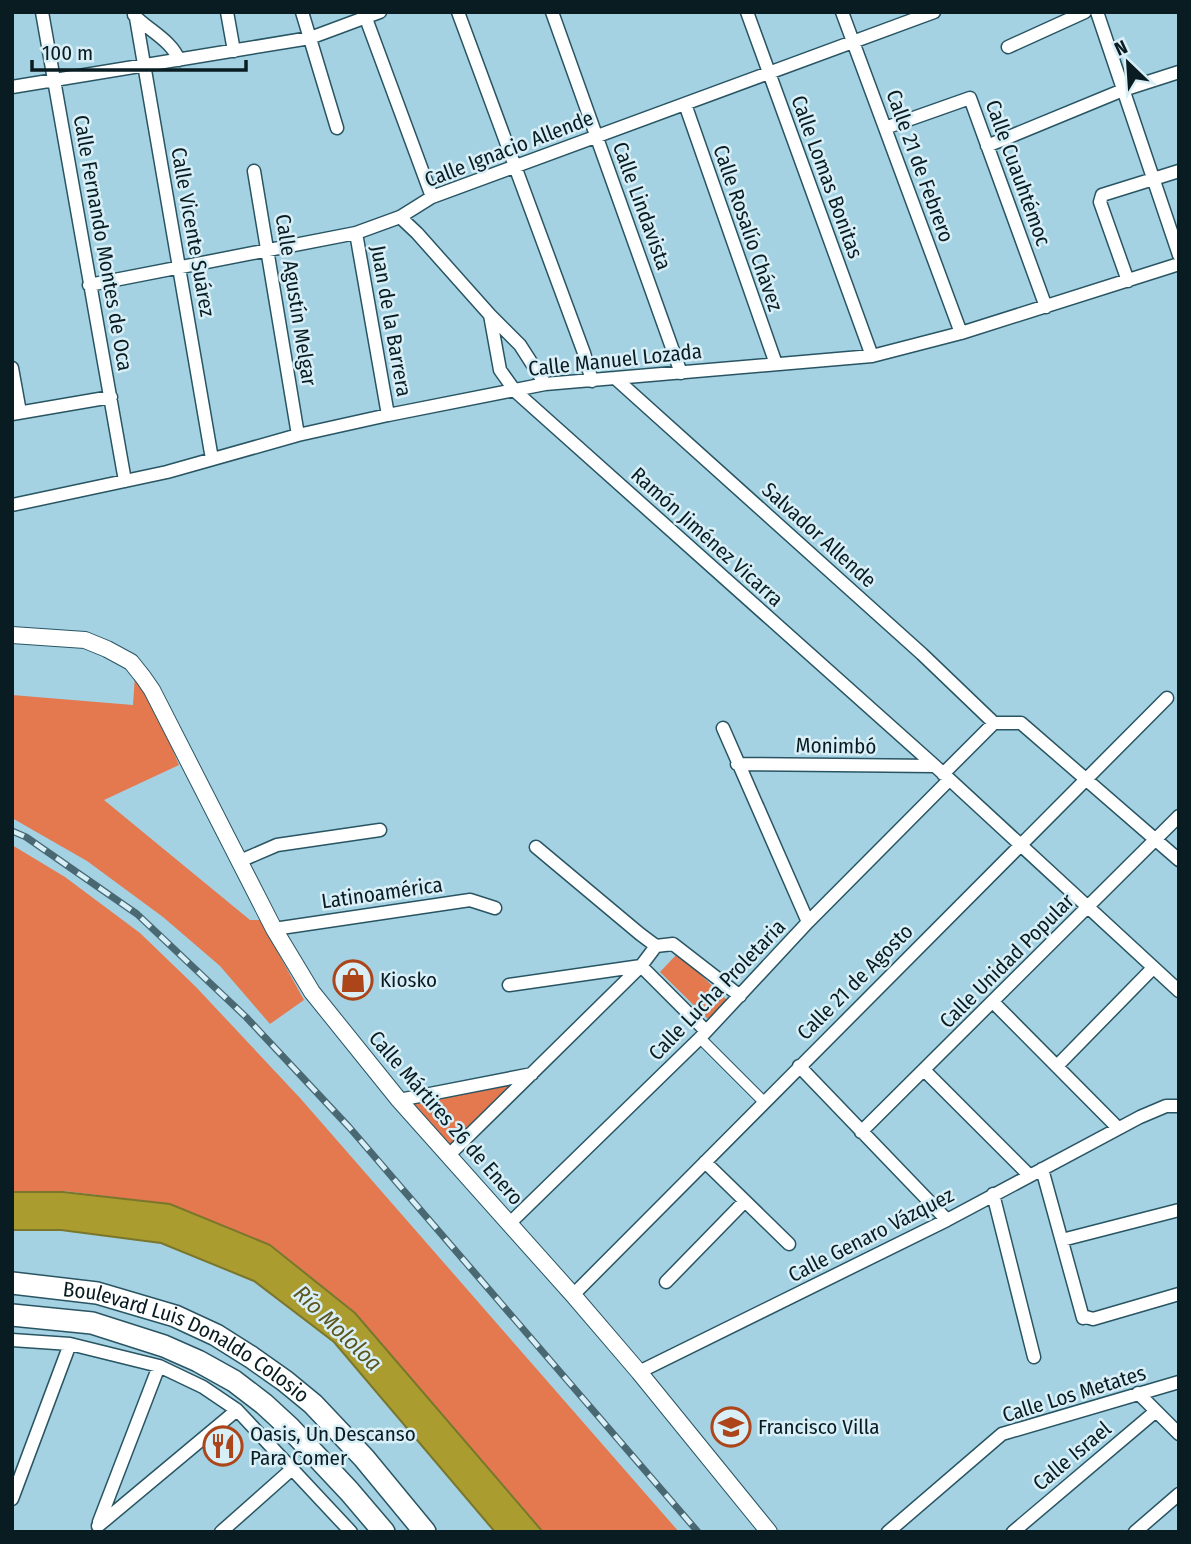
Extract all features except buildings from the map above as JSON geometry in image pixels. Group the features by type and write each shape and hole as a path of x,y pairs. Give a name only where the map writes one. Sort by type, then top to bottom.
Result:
{"main road":[{"name":"Boulevard Luis Donaldo Colosio","path":"12,1283 97,1293 175,1316 216,1335 285,1381 313,1404 364,1458 425,1532"},
{"name":"Boulevard Luis Donaldo Colosio","path":"12,1315 92,1323 164,1346 234,1381 289,1427 384,1532"}],"street":[{"name":"Calle Fernando Montes de Oca","path":"42,12 125,481"},
{"path":"227,12 233,51"},
{"path":"302,12 337,128"},
{"path":"12,87 310,38 364,15 380,12"},
{"path":"458,12 592,381"},
{"name":"Calle Lindavista","path":"552,12 681,373"},
{"name":"Calle Lomas Bonitas","path":"747,12 872,356"},
{"name":"Calle 21 de Febrero","path":"842,12 961,332"},
{"name":"Calle Ignacio Allende","path":"89,285 356,233 400,217 432,197 934,12"},
{"path":"1008,47 1084,12"},
{"path":"1097,12 1179,255"},
{"path":"134,14 177,53 179,60"},
{"name":"Calle Vicente Suárez","path":"134,14 212,459"},
{"path":"364,15 432,197"},
{"path":"987,146 1123,90 1179,72"},
{"name":"Calle Cuauhtémoc","path":"885,128 970,98 1046,307"},
{"name":"Calle Rosalío Chávez","path":"685,104 776,364"},
{"name":"Calle Agustín Melgar","path":"254,171 299,435"},
{"path":"1128,281 1100,202 1102,195 1179,171"},
{"path":"400,217 520,345 545,384"},
{"name":"Juan de la Barrera","path":"356,233 388,415"},
{"name":"Calle Manuel Lozada","path":"12,505 167,472 299,435 545,384 872,356 1046,307 1179,264"},
{"name":"Ramón Jiménez Vicarra","path":"490,315 500,370 515,391 942,773 1179,991"},
{"path":"12,368 16,413 111,397"},
{"name":"Salvador Allende","path":"615,379 912,645 994,723"},
{"name":"Calle Mártires 26 de Enero","path":"12,635 85,640 131,662 152,690 274,929 312,992 399,1100 639,1372 769,1532"},
{"name":"Calle 21 de Agosto","path":"572,1295 1167,698"},
{"path":"994,723 1021,723 1179,860"},
{"name":"Calle Lucha Proletaria","path":"510,1223 740,996 942,773 994,723"},
{"path":"723,728 808,922"},
{"name":"Monimbó","path":"737,764 942,773"},
{"name":"Calle Unidad Popular","path":"861,1132 1179,816"},
{"path":"240,861 276,845 380,830"},
{"path":"536,847 656,946 673,944 740,996"},
{"name":"Latinoamérica","path":"274,929 470,900 495,908"},
{"path":"449,1155 641,966 656,946"},
{"path":"509,985 641,966"},
{"path":"641,966 764,1102"},
{"path":"1057,1066 1153,968"},
{"path":"993,1002 1118,1128"},
{"path":"799,1066 947,1220"},
{"path":"924,1070 1029,1175"},
{"path":"399,1100 532,1074"},
{"name":"Calle Genaro Vázquez","path":"639,1372 947,1220 1118,1128 1172,1106"},
{"path":"705,1162 789,1244"},
{"path":"1042,1169 1083,1318 1093,1319 1179,1294"},
{"path":"993,1194 1034,1357"},
{"path":"666,1282 745,1201"},
{"path":"1062,1240 1179,1210"},
{"name":"Boulevard Luis Donaldo Colosio","path":"12,1340 70,1344 159,1366 203,1387 237,1410 348,1531"},
{"path":"12,1499 70,1344"},
{"path":"96,1529 159,1366"},
{"name":"Calle Los Metates","path":"892,1530 1002,1434 1179,1382"},
{"path":"1138,1393 1179,1434"},
{"path":"96,1529 237,1410"},
{"name":"Calle Israel","path":"1013,1532 1156,1410"},
{"path":"221,1532 292,1469"},
{"path":"1138,1531 1179,1494"}],"shaded area":[{"path":"135,675 156,710 179,765 104,800 250,920 260,920 304,1000 270,1024 220,966 163,917 87,861 12,818 12,695 133,705"},
{"path":"12,845 65,877 140,933 196,987 300,1098 679,1532 544,1532 355,1312 271,1245 171,1204 64,1191 12,1191"},
{"path":"678,953 727,1000 708,1019 660,972"},
{"path":"532,1074 449,1155 399,1100"}],"water":[{"name":"Río Mololoa","path":"12,1192 63,1192 170,1204 270,1245 355,1313 543,1532 495,1532 334,1342 254,1281 161,1243 61,1230 12,1230"}],"railway":[{"path":"12,831 26,837 137,914 246,1017 349,1127 698,1532"}],"place":[{"name":"Kiosko","path":"353,980"},
{"name":"Francisco Villa","path":"731,1427"},
{"name":"Oasis, Un Descanso Para Comer","path":"223,1446"}]}
